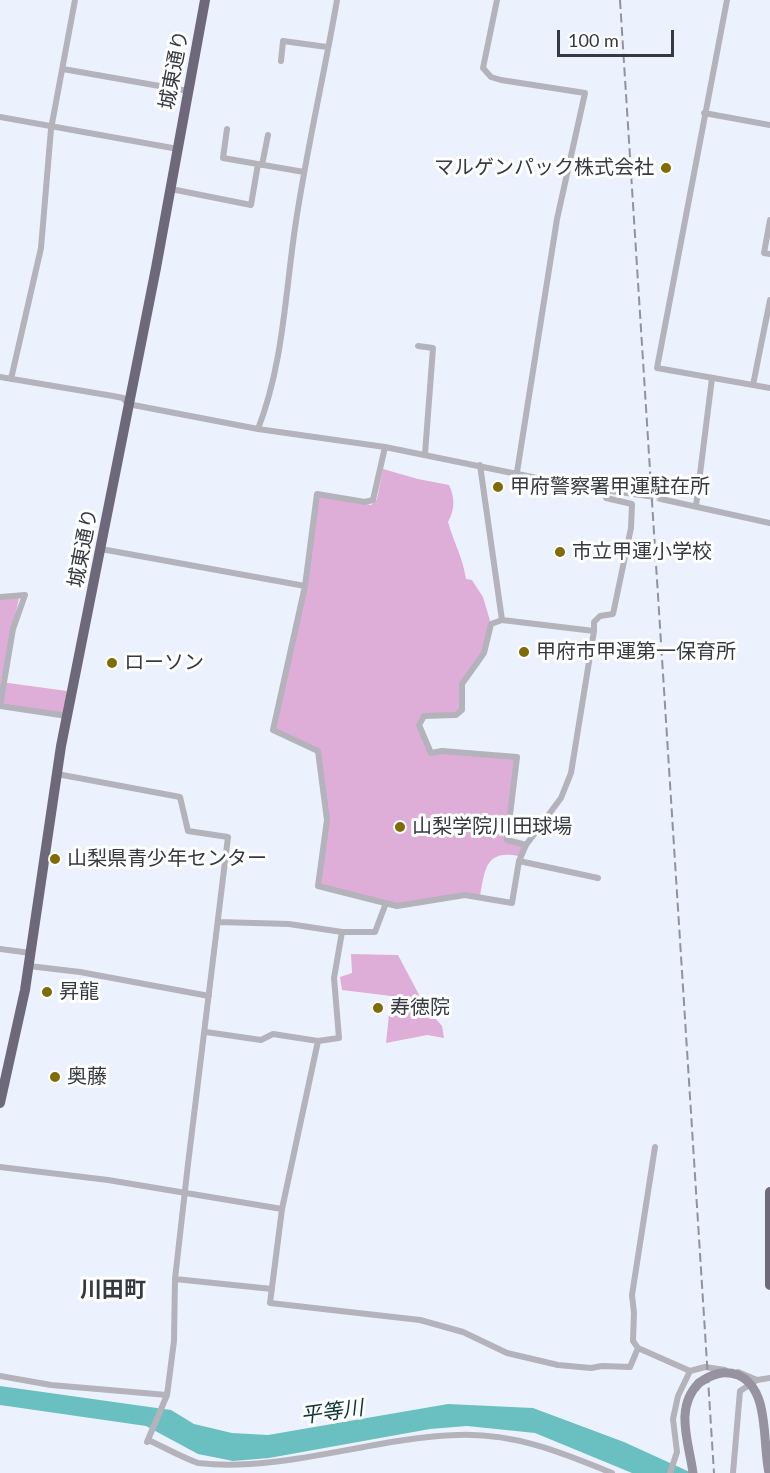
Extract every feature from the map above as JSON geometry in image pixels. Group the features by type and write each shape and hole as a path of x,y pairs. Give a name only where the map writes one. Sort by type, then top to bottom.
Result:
{"highway":[{"name":"城東通り","path":"0,1103 29,966 67,716 171,189 205,0"},
{"path":"770,1192 770,1285"}],"street":[{"path":"11,379 41,248 51,129 75,0"},
{"path":"258,429 270,400 283,335 292,248 304,172 337,0"},
{"path":"497,0 483,68 491,76 501,80 585,93 557,219 517,472"},
{"path":"727,0 657,368 770,388"},
{"path":"281,61 283,41 327,47"},
{"path":"63,69 188,91"},
{"path":"704,113 770,125"},
{"path":"0,117 51,129 65,128 178,149"},
{"path":"227,129 223,158 304,172"},
{"path":"171,189 251,205 268,135"},
{"path":"770,220 764,253 770,254"},
{"path":"753,385 770,300"},
{"path":"418,346 433,348 425,454"},
{"path":"0,377 123,398 128,404 258,429 385,447 517,472 576,486 648,496"},
{"path":"696,506 712,378"},
{"path":"385,447 374,500 365,502 317,494 305,586 273,730 318,751 327,820 318,886 397,906 465,895 512,903 519,861 526,845 561,798 571,773 594,622 600,616 613,614 631,528 632,504 606,498 605,489"},
{"path":"480,465 502,620"},
{"path":"661,499 770,523"},
{"path":"101,549 305,586"},
{"path":"0,597 25,595 13,629 0,706 67,716"},
{"path":"526,845 507,840 517,757 442,751 431,753 419,724 424,716 456,715 462,710 462,684 484,653 491,624 502,620 594,631"},
{"path":"57,774 180,796 188,831 228,837 185,1193 176,1280 174,1341 167,1395 148,1440 199,1463 245,1470 290,1466 435,1437 482,1435 534,1442 612,1473"},
{"path":"519,861 598,878"},
{"path":"219,922 289,924 342,932 375,932 386,903"},
{"path":"206,1032 261,1040 273,1034 318,1041 339,1038 334,978 342,932"},
{"path":"0,949 31,953"},
{"path":"29,966 80,972 209,996"},
{"path":"318,1041 282,1209 270,1303 420,1320 463,1332 507,1353 558,1365 591,1368 630,1366 638,1348"},
{"path":"655,1147 632,1295 633,1341 638,1348 690,1371 710,1367 746,1374 757,1380"},
{"path":"0,1167 282,1209"},
{"path":"176,1280 272,1289"},
{"path":"670,1473 677,1452 673,1419 678,1396 690,1371"},
{"path":"693,1473 685,1430 686,1401 699,1383 722,1373 745,1378 756,1385 764,1399 769,1473"},
{"path":"0,1376 51,1385 167,1395"},
{"path":"733,1473 740,1391 757,1380 770,1378"}],"shaded area":[{"path":"383,469 449,485 453,503 448,522 466,579 472,580 483,597 491,624 484,653 462,684 462,710 456,715 424,716 419,725 431,753 442,751 517,757 507,839 526,845 519,856 499,856 493,859 483,878 480,896 465,895 397,906 318,886 327,820 318,752 273,730 305,586 317,494 371,505 377,499"},
{"path":"19,598 1,682 67,691 63,713 0,704 0,599"},
{"path":"351,954 398,955 425,1006 442,1026 444,1038 427,1035 386,1043 391,996 342,990 340,977 352,973"}],"water":[{"path":"0,1386 171,1410 194,1424 232,1433 268,1435 448,1404 533,1408 624,1442 692,1473 632,1473 535,1433 467,1426 430,1429 269,1458 233,1461 198,1454 146,1426 0,1405"}],"tunnel":[{"path":"648,496 661,499"}],"railway":[{"path":"620,0 714,1473"}],"place":[{"name":"マルゲンパック株式会社","path":"666,168"},
{"name":"甲府警察署甲運駐在所","path":"498,487"},
{"name":"市立甲運小学校","path":"560,552"},
{"name":"甲府市甲運第一保育所","path":"524,652"},
{"name":"ローソン","path":"112,663"},
{"name":"山梨学院川田球場","path":"400,827"},
{"name":"山梨県青少年センター","path":"55,859"},
{"name":"昇龍","path":"47,992"},
{"name":"寿徳院","path":"378,1008"},
{"name":"奥藤","path":"55,1077"}],"district":[{"name":"川田町","path":"113,1290"}],"water label":[{"name":"平等川","path":"332,1412"}]}
